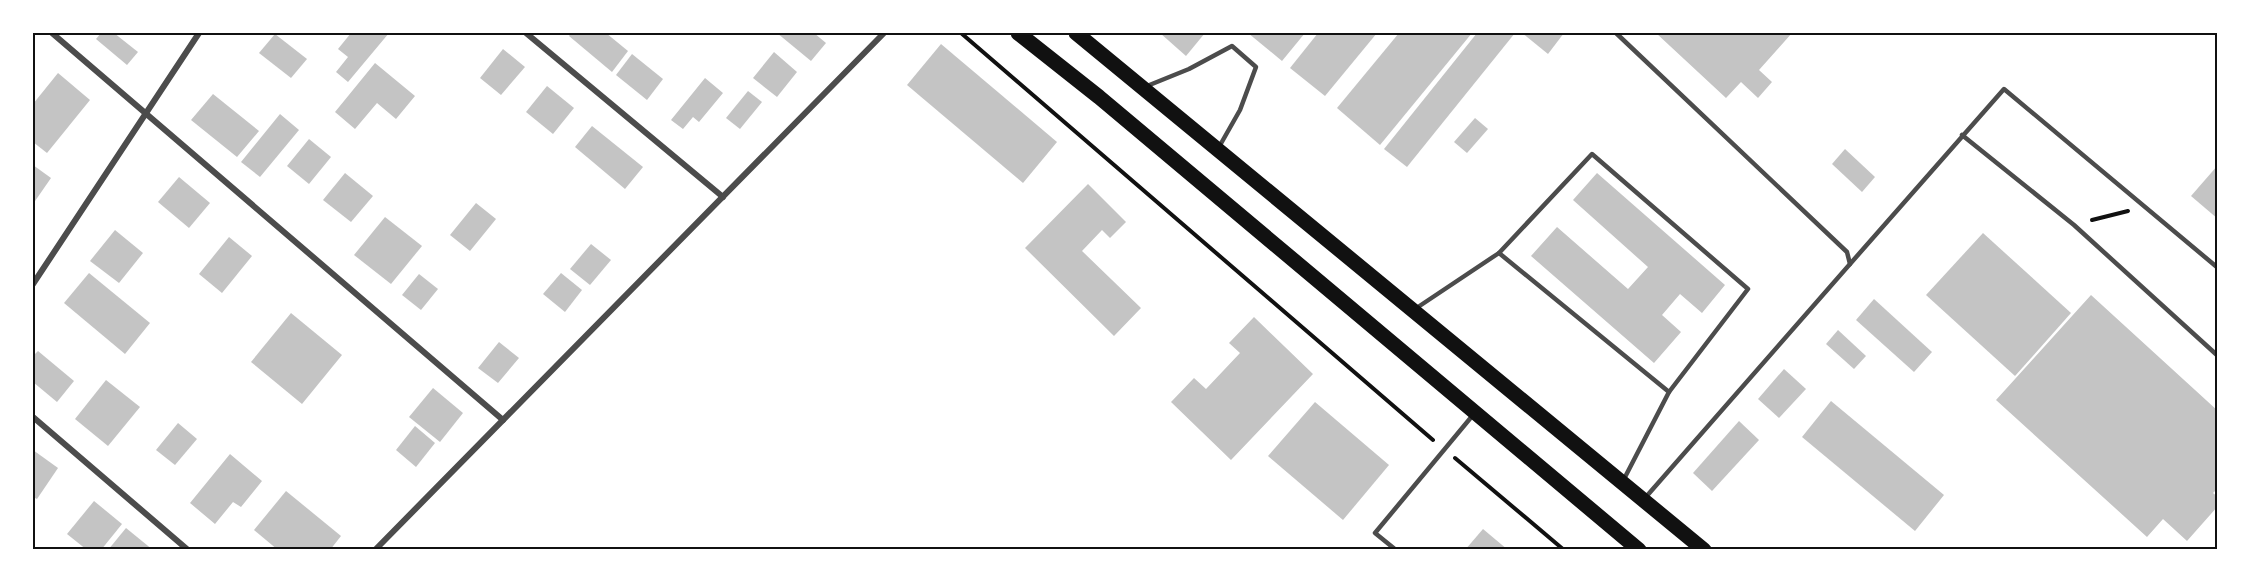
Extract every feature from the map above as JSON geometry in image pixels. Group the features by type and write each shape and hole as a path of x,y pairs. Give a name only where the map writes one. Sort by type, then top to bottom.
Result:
{"main road":[{"path":"1018,33 1098,97 1639,550"},
{"path":"1076,33 1704,550"}],"street":[{"path":"52,33 503,420"},
{"path":"33,284 199,33"},
{"path":"526,33 723,197"},
{"path":"375,550 884,33"},
{"path":"33,417 188,550"}],"lane":[{"path":"1616,33 1847,252 1850,264"},
{"path":"1143,87 1189,69 1232,46 1256,67 1240,110 1218,149"},
{"path":"1644,500 2004,89 2218,268"},
{"path":"1962,135 2074,225 2218,356"},
{"path":"1413,310 1499,253 1592,154 1748,289 1669,393 1622,481"},
{"path":"1499,253 1669,393"},
{"path":"1396,550 1376,532 1475,413"}],"path":[{"path":"961,33 1444,450 1564,550"},
{"path":"2074,225 2146,207"}],"building":[{"path":"101,33 114,33 138,52 127,65 96,39"},
{"path":"351,33 389,33 348,82 336,72 348,57 338,49"},
{"path":"571,33 606,33 628,51 612,72 569,36"},
{"path":"777,33 814,33 826,43 811,61"},
{"path":"1160,33 1205,33 1186,56"},
{"path":"1248,33 1305,33 1282,61"},
{"path":"1318,33 1377,33 1325,96 1290,68"},
{"path":"1399,33 1472,33 1380,145 1337,108"},
{"path":"1477,33 1515,33 1407,167 1384,149"},
{"path":"1522,33 1564,33 1548,54"},
{"path":"1656,33 1792,33 1759,70 1772,82 1758,98 1741,82 1726,98"},
{"path":"275,34 307,59 291,78 259,53"},
{"path":"941,44 1057,142 1023,183 907,85"},
{"path":"503,49 525,67 501,95 480,78"},
{"path":"774,52 797,72 777,97 753,78"},
{"path":"632,54 663,79 647,100 616,75"},
{"path":"375,63 415,96 396,119 377,103 355,129 335,112"},
{"path":"58,73 90,100 47,153 33,142 33,104"},
{"path":"705,78 723,93 699,122 693,117 683,129 671,120"},
{"path":"547,86 574,108 553,134 526,112"},
{"path":"748,91 762,102 740,129 726,118"},
{"path":"213,94 259,131 237,157 191,120"},
{"path":"280,114 299,130 260,177 241,162"},
{"path":"1475,118 1488,129 1467,153 1454,142"},
{"path":"592,126 643,167 625,189 575,147"},
{"path":"309,139 331,157 309,184 287,166"},
{"path":"1845,149 1875,177 1862,192 1832,164"},
{"path":"33,165 51,178 33,204"},
{"path":"2218,165 2218,219 2191,196"},
{"path":"345,173 373,196 351,222 323,200"},
{"path":"1597,173 1725,285 1702,313 1680,294 1662,315 1681,332 1654,363 1531,256 1557,227 1628,289 1648,267 1573,200"},
{"path":"179,177 210,203 189,228 158,202"},
{"path":"1088,184 1126,222 1110,238 1102,230 1082,251 1141,308 1114,336 1025,248"},
{"path":"476,203 496,219 470,251 450,235"},
{"path":"385,217 422,246 391,284 354,255"},
{"path":"115,230 143,253 119,283 90,261"},
{"path":"1983,233 2071,313 2015,376 1926,295"},
{"path":"229,237 252,256 222,293 199,274"},
{"path":"591,244 611,260 590,285 570,269"},
{"path":"89,273 150,323 125,354 64,303"},
{"path":"561,273 582,290 565,312 543,294"},
{"path":"419,274 438,289 421,310 402,295"},
{"path":"2091,295 2218,411 2218,488 2213,493 2218,497 2218,506 2187,541 2163,519 2147,537 1996,400"},
{"path":"1874,299 1932,352 1914,372 1856,320"},
{"path":"291,313 342,355 302,404 251,362"},
{"path":"1254,317 1313,374 1231,460 1171,402 1194,378 1206,389 1240,353 1229,343"},
{"path":"1838,330 1866,356 1854,369 1826,344"},
{"path":"499,342 519,358 498,383 478,368"},
{"path":"38,351 74,381 57,402 33,382 33,356"},
{"path":"1784,369 1806,389 1779,418 1758,399"},
{"path":"106,380 140,407 108,446 75,419"},
{"path":"433,388 463,413 440,442 409,417"},
{"path":"1831,401 1944,495 1915,531 1802,437"},
{"path":"1315,402 1389,465 1343,520 1268,456"},
{"path":"1739,421 1759,440 1712,491 1693,473"},
{"path":"178,423 197,439 175,465 156,450"},
{"path":"415,426 435,443 416,467 396,450"},
{"path":"33,450 58,468 37,499 33,497"},
{"path":"230,454 262,481 241,507 233,502 215,524 190,503"},
{"path":"286,491 341,536 330,550 278,550 254,530"},
{"path":"94,501 122,524 101,550 87,550 67,534"},
{"path":"126,528 153,550 108,550"},
{"path":"1483,529 1508,550 1465,550"}]}
